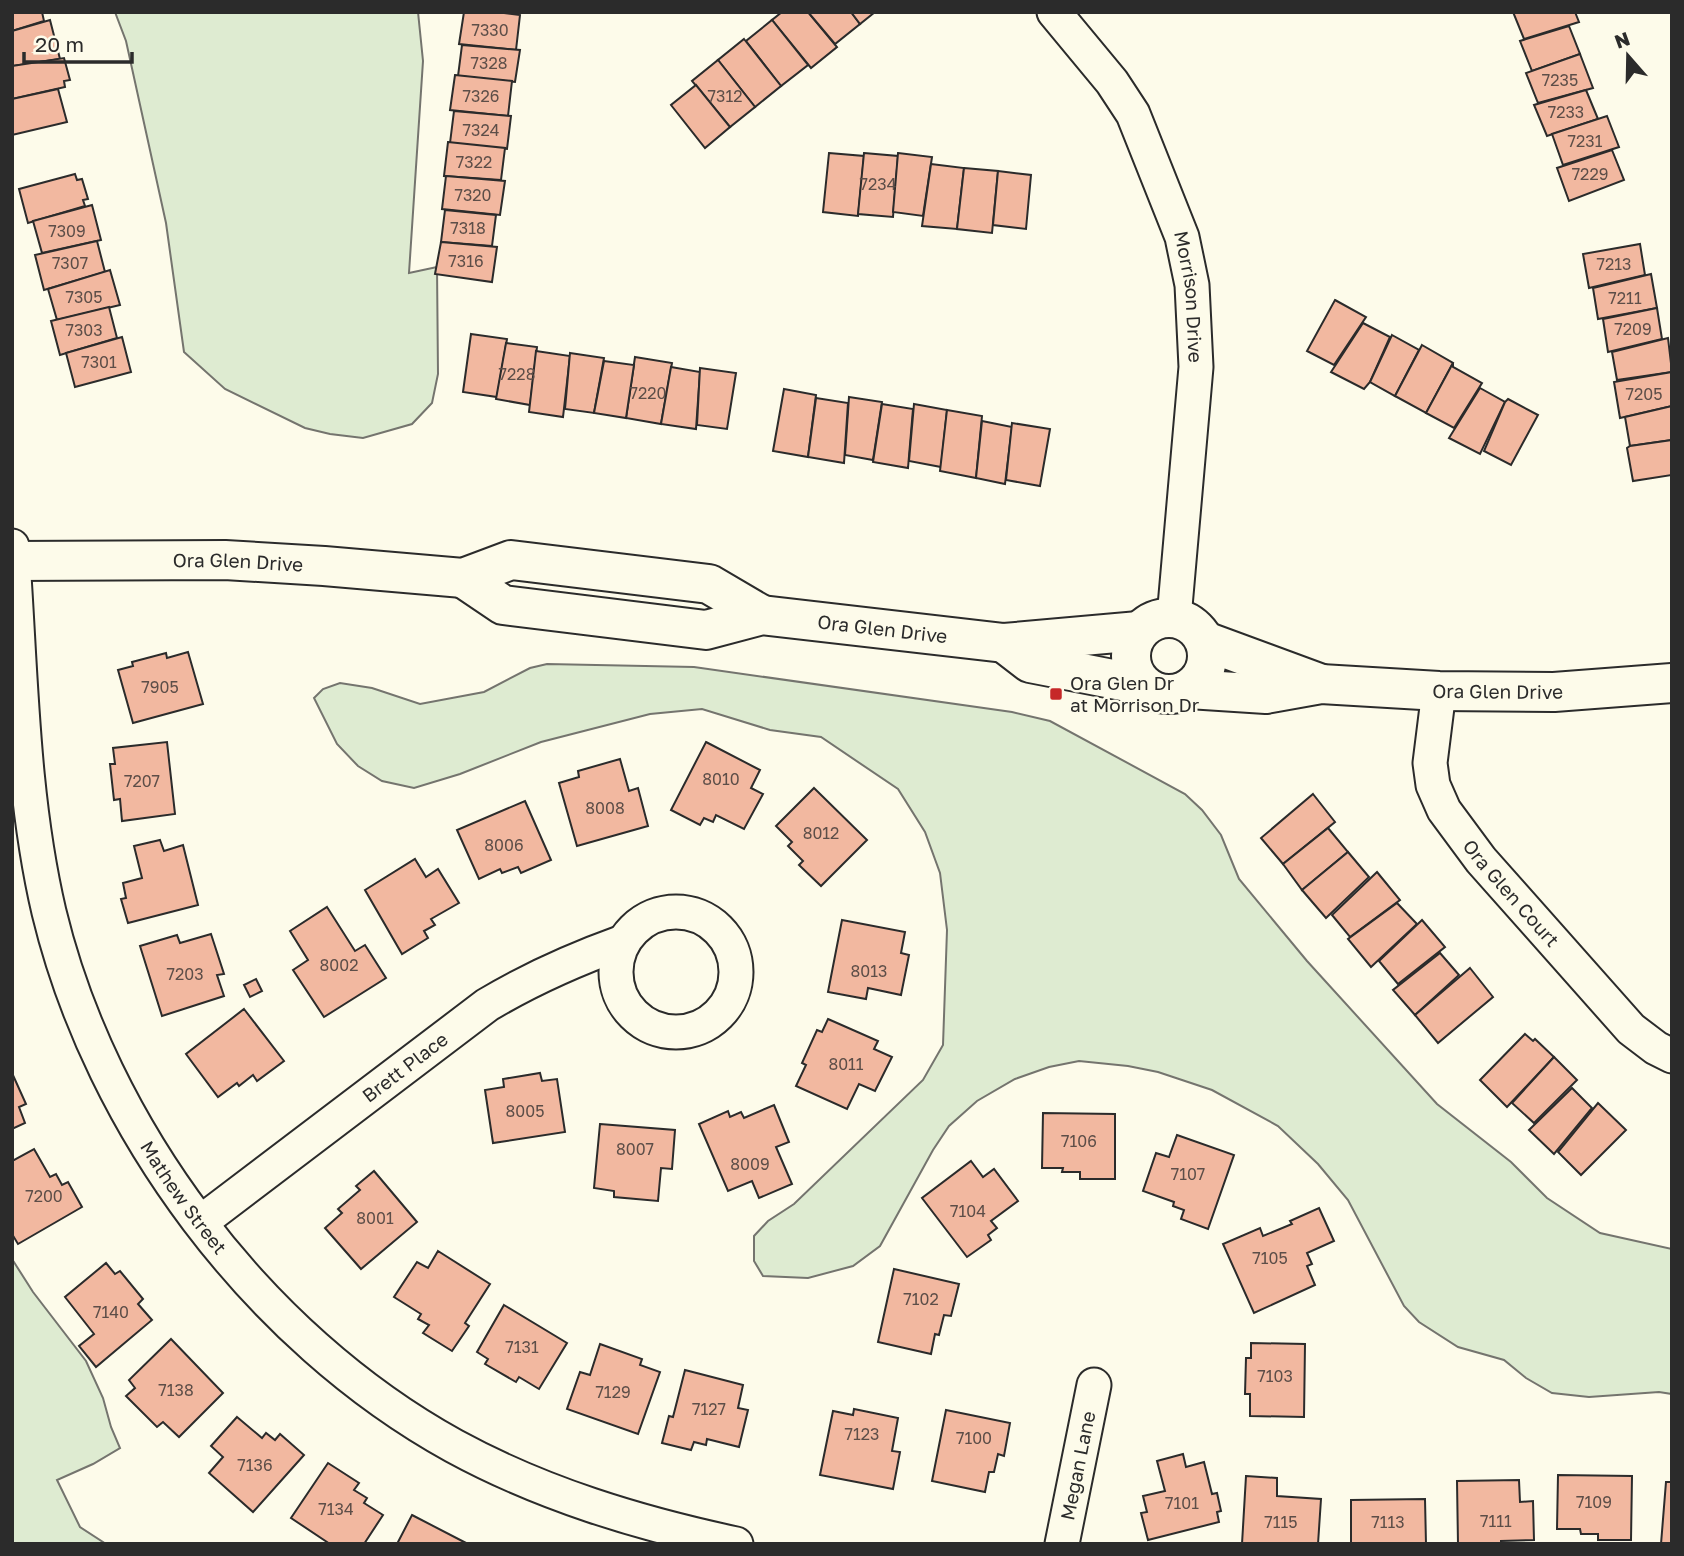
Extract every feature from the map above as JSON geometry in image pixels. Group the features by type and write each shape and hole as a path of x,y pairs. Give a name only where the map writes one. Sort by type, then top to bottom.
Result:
{"street":[{"name":"Morrison Drive","path":"1054,12 1112,82 1133,114 1182,237 1192,285 1196,368 1174,618"},
{"name":"Ora Glen Drive","path":"13,556 225,561 463,578 511,560 709,584 762,615 1004,643 1139,631"},
{"name":"Mathew Street","path":"13,556 29,790 36,847 49,912 85,1024 108,1076 144,1141 201,1222 251,1284 314,1345 374,1394 453,1445 513,1474 594,1507 675,1531 736,1544"},
{"path":"1161,618 1174,618 1187,622 1198,630 1205,641 1207,652 1204,673 1189,689 1165,695 1143,685 1135,675 1130,653 1139,631 1149,623 1161,618"},
{"name":"Ora Glen Drive","path":"1205,641 1321,684"},
{"name":"Ora Glen Drive","path":"1004,643 1030,663 1143,685"},
{"name":"Ora Glen Drive","path":"1189,689 1266,694 1321,684 1439,691 1554,692 1672,683"},
{"name":"Ora Glen Court","path":"1439,691 1430,763 1433,785 1444,810 1481,860 1631,1029 1656,1048 1672,1056"},
{"name":"Brett Place","path":"201,1222 486,1005 530,979 623,942"},
{"name":"Megan Lane","path":"1062,1544 1094,1385"}],"green space":[{"path":"115,12 418,12 423,61 409,273 437,267 438,374 432,403 412,424 363,438 305,428 225,389 184,352 166,223 126,41"},
{"path":"547,664 694,667 1012,712 1050,721 1185,794 1202,810 1221,835 1239,879 1307,961 1437,1104 1511,1162 1547,1198 1600,1233 1672,1249 1672,1394 1659,1392 1589,1397 1552,1393 1526,1378 1504,1360 1458,1347 1419,1322 1404,1306 1348,1200 1318,1164 1278,1126 1212,1090 1158,1072 1128,1066 1079,1061 1049,1067 1015,1079 977,1101 949,1126 880,1246 853,1266 808,1278 763,1276 754,1261 754,1236 768,1221 794,1204 923,1080 943,1045 947,930 940,873 925,832 898,789 821,737 770,730 702,709 650,714 541,742 460,774 414,788 382,781 358,766 337,744 314,698 323,689 340,683 372,688 420,704 484,692 530,668"},
{"path":"12,1259 33,1292 86,1361 103,1398 120,1448 57,1480 80,1527 106,1544 12,1544"}],"building":[{"path":"12,12 42,12 44,21 12,31"},
{"path":"464,12 520,15 516,50 459,44"},
{"path":"782,12 808,12 837,47 811,68 772,20"},
{"path":"808,12 851,12 860,24 835,44"},
{"path":"851,12 875,12 860,24"},
{"path":"1513,12 1575,12 1579,22 1524,39"},
{"path":"50,20 60,59 12,66 12,31"},
{"path":"772,20 808,65 781,86 746,41"},
{"path":"1569,26 1580,54 1532,71 1520,41"},
{"path":"744,39 781,86 755,107 718,60"},
{"path":"462,45 520,50 515,82 458,76"},
{"path":"1580,54 1593,88 1538,103 1526,73"},
{"path":"64,58 70,80 64,81 65,87 12,99 12,66"},
{"path":"718,60 755,107 730,127 692,81"},
{"path":"455,75 512,81 508,116 450,110"},
{"path":"696,85 730,127 705,148 671,105"},
{"path":"58,89 67,122 12,135 12,99"},
{"path":"1586,90 1598,119 1547,136 1534,105"},
{"path":"454,111 511,116 507,149 450,143"},
{"path":"1607,116 1619,147 1563,165 1552,134"},
{"path":"448,142 505,148 501,180 444,176"},
{"path":"1612,150 1624,180 1569,201 1557,168"},
{"path":"829,153 864,156 858,216 823,212"},
{"path":"864,153 898,156 893,217 858,214"},
{"path":"898,153 932,157 923,216 893,212"},
{"path":"931,164 964,168 957,229 922,226"},
{"path":"964,168 998,171 992,233 957,229"},
{"path":"998,171 1031,175 1026,229 993,225"},
{"path":"75,174 77,180 82,179 88,199 83,200 85,206 28,223 19,189"},
{"path":"446,176 505,181 500,215 442,209"},
{"path":"92,205 101,240 42,253 33,221"},
{"path":"445,210 496,215 492,246 441,242"},
{"path":"97,241 105,272 44,290 35,255"},
{"path":"441,242 497,247 492,282 435,274"},
{"path":"1640,244 1645,275 1589,288 1583,254"},
{"path":"110,270 120,305 57,320 48,289"},
{"path":"1651,274 1657,308 1598,319 1593,288"},
{"path":"1335,300 1366,317 1334,365 1307,351"},
{"path":"109,307 117,338 60,355 51,321"},
{"path":"1657,308 1662,339 1608,352 1603,319"},
{"path":"1363,323 1390,337 1370,382 1364,389 1331,372"},
{"path":"471,334 507,339 497,397 463,392"},
{"path":"1392,335 1419,350 1395,396 1370,382"},
{"path":"122,337 131,372 75,387 66,353"},
{"path":"1668,338 1672,372 1617,380 1612,352"},
{"path":"506,343 537,347 530,405 496,399"},
{"path":"1422,345 1453,363 1426,413 1395,396"},
{"path":"536,351 570,356 563,417 529,412"},
{"path":"570,353 604,358 594,413 565,409"},
{"path":"635,357 672,363 661,424 626,418"},
{"path":"604,361 634,365 626,418 594,413"},
{"path":"1453,363 1453,367 1482,383 1454,428 1426,413"},
{"path":"671,367 700,372 696,429 661,424"},
{"path":"700,368 736,373 727,429 697,425"},
{"path":"1672,372 1672,406 1620,418 1614,382"},
{"path":"1480,388 1505,402 1480,454 1449,438"},
{"path":"784,389 816,395 808,457 773,451"},
{"path":"849,397 882,402 873,460 845,455"},
{"path":"816,398 848,403 844,463 808,457"},
{"path":"1508,399 1538,415 1511,465 1484,451"},
{"path":"882,404 913,409 908,468 873,462"},
{"path":"914,404 947,410 941,467 909,461"},
{"path":"1672,406 1672,440 1630,446 1625,417"},
{"path":"947,410 982,416 976,478 940,471"},
{"path":"982,421 1012,427 1005,484 976,478"},
{"path":"1012,423 1050,429 1040,486 1006,480"},
{"path":"1672,440 1672,475 1633,481 1627,448"},
{"path":"188,652 203,704 133,723 118,670 133,666 132,662 166,653 167,658"},
{"path":"167,742 175,814 122,821 120,799 114,800 110,764 115,764 113,748"},
{"path":"706,742 760,770 751,788 763,794 744,829 716,815 713,822 704,818 700,825 671,810"},
{"path":"620,759 629,791 638,788 648,826 577,846 559,783 579,777 578,771"},
{"path":"814,788 867,840 821,886 799,865 803,861 788,846 792,842 776,826"},
{"path":"1313,794 1335,822 1283,864 1261,838"},
{"path":"525,801 551,860 521,873 518,867 502,873 500,869 479,879 457,830"},
{"path":"1328,828 1348,852 1302,890 1283,864"},
{"path":"160,840 164,851 183,845 198,905 128,923 121,899 126,898 123,883 142,878 134,846"},
{"path":"1348,852 1369,877 1326,918 1302,890"},
{"path":"415,859 426,877 438,869 459,903 431,919 435,925 424,931 428,938 402,954 365,890"},
{"path":"1377,872 1400,900 1350,937 1332,915"},
{"path":"1397,903 1417,924 1371,967 1348,939"},
{"path":"327,907 355,951 365,945 386,978 324,1017 293,970 308,960 290,931"},
{"path":"842,920 905,932 901,953 909,955 901,995 868,988 866,999 828,992"},
{"path":"1422,920 1445,947 1398,984 1379,961"},
{"path":"211,934 224,974 217,975 224,996 162,1016 140,946 177,935 180,943"},
{"path":"1440,953 1459,975 1415,1015 1393,990"},
{"path":"1470,968 1493,997 1438,1043 1415,1015"},
{"path":"256,979 262,991 250,997 244,985"},
{"path":"244,1009 284,1061 257,1081 253,1075 218,1097 186,1054"},
{"path":"828,1019 878,1041 874,1049 892,1057 875,1091 859,1084 847,1109 796,1086 806,1065 802,1063 817,1030 822,1032"},
{"path":"1525,1034 1533,1041 1535,1039 1554,1057 1507,1107 1480,1080"},
{"path":"1554,1057 1577,1080 1534,1123 1512,1103"},
{"path":"12,1073 26,1104 19,1107 25,1123 12,1129"},
{"path":"540,1073 542,1081 557,1079 565,1132 493,1143 485,1090 504,1087 503,1079"},
{"path":"1572,1088 1592,1108 1554,1154 1529,1130"},
{"path":"1598,1103 1626,1130 1581,1175 1558,1152"},
{"path":"774,1105 789,1142 776,1147 792,1184 759,1198 752,1181 728,1191 699,1124 728,1111 730,1117 741,1112 744,1118"},
{"path":"1043,1113 1115,1114 1115,1179 1080,1179 1080,1172 1062,1172 1063,1168 1042,1168"},
{"path":"600,1124 675,1130 672,1169 661,1168 658,1201 614,1197 614,1191 594,1188"},
{"path":"1177,1135 1234,1155 1208,1229 1181,1219 1184,1210 1173,1206 1174,1202 1143,1191 1156,1153 1169,1157"},
{"path":"34,1149 50,1177 56,1174 62,1185 68,1182 82,1207 18,1244 12,1234 12,1161"},
{"path":"971,1161 983,1177 994,1169 1018,1201 991,1221 997,1228 988,1235 991,1240 967,1257 922,1198"},
{"path":"374,1171 417,1222 361,1269 325,1228 342,1213 338,1209 360,1190 356,1186"},
{"path":"1319,1208 1334,1241 1307,1253 1312,1264 1307,1266 1315,1285 1254,1313 1223,1244 1260,1228 1263,1236 1292,1224 1290,1221"},
{"path":"438,1251 490,1284 465,1323 469,1326 452,1351 423,1333 429,1325 418,1319 421,1314 394,1297 417,1262 428,1268"},
{"path":"106,1263 115,1274 120,1271 143,1299 138,1304 152,1320 96,1367 79,1346 94,1334 65,1297"},
{"path":"894,1269 959,1284 951,1316 944,1315 939,1335 935,1334 931,1354 878,1342"},
{"path":"504,1305 567,1343 539,1389 519,1377 516,1382 485,1364 488,1359 477,1352"},
{"path":"171,1339 223,1393 179,1437 163,1422 157,1427 126,1396 135,1388 129,1380"},
{"path":"1251,1343 1305,1344 1304,1417 1250,1416 1250,1394 1245,1394 1246,1358 1251,1358"},
{"path":"600,1344 642,1359 640,1365 660,1372 638,1434 567,1409 580,1372 590,1375"},
{"path":"685,1370 743,1385 738,1408 748,1410 739,1447 707,1439 706,1445 694,1442 691,1450 662,1443 669,1416 673,1417"},
{"path":"854,1409 898,1418 892,1451 900,1452 893,1489 820,1475 833,1411 853,1415"},
{"path":"946,1410 1010,1423 1004,1456 998,1454 994,1472 989,1472 985,1492 932,1481"},
{"path":"237,1417 262,1438 266,1433 275,1440 280,1434 304,1455 253,1512 209,1473 223,1457 211,1446"},
{"path":"1183,1454 1186,1467 1204,1462 1212,1494 1217,1493 1221,1511 1217,1512 1219,1522 1148,1540 1141,1513 1147,1512 1143,1496 1165,1491 1157,1461"},
{"path":"328,1463 359,1483 354,1490 367,1498 364,1503 383,1515 364,1544 330,1544 291,1518"},
{"path":"1558,1475 1632,1476 1631,1540 1598,1540 1598,1534 1581,1534 1580,1529 1557,1529"},
{"path":"1246,1476 1277,1478 1277,1496 1321,1499 1318,1544 1242,1544"},
{"path":"1519,1480 1520,1502 1533,1501 1534,1540 1501,1541 1501,1544 1458,1544 1457,1481"},
{"path":"1666,1482 1672,1482 1672,1544 1661,1544"},
{"path":"1425,1499 1426,1544 1351,1544 1351,1500"},
{"path":"412,1515 468,1544 397,1544"}],"place":[{"name":"Ora Glen Dr at Morrison Dr","path":"1056,694"}]}
